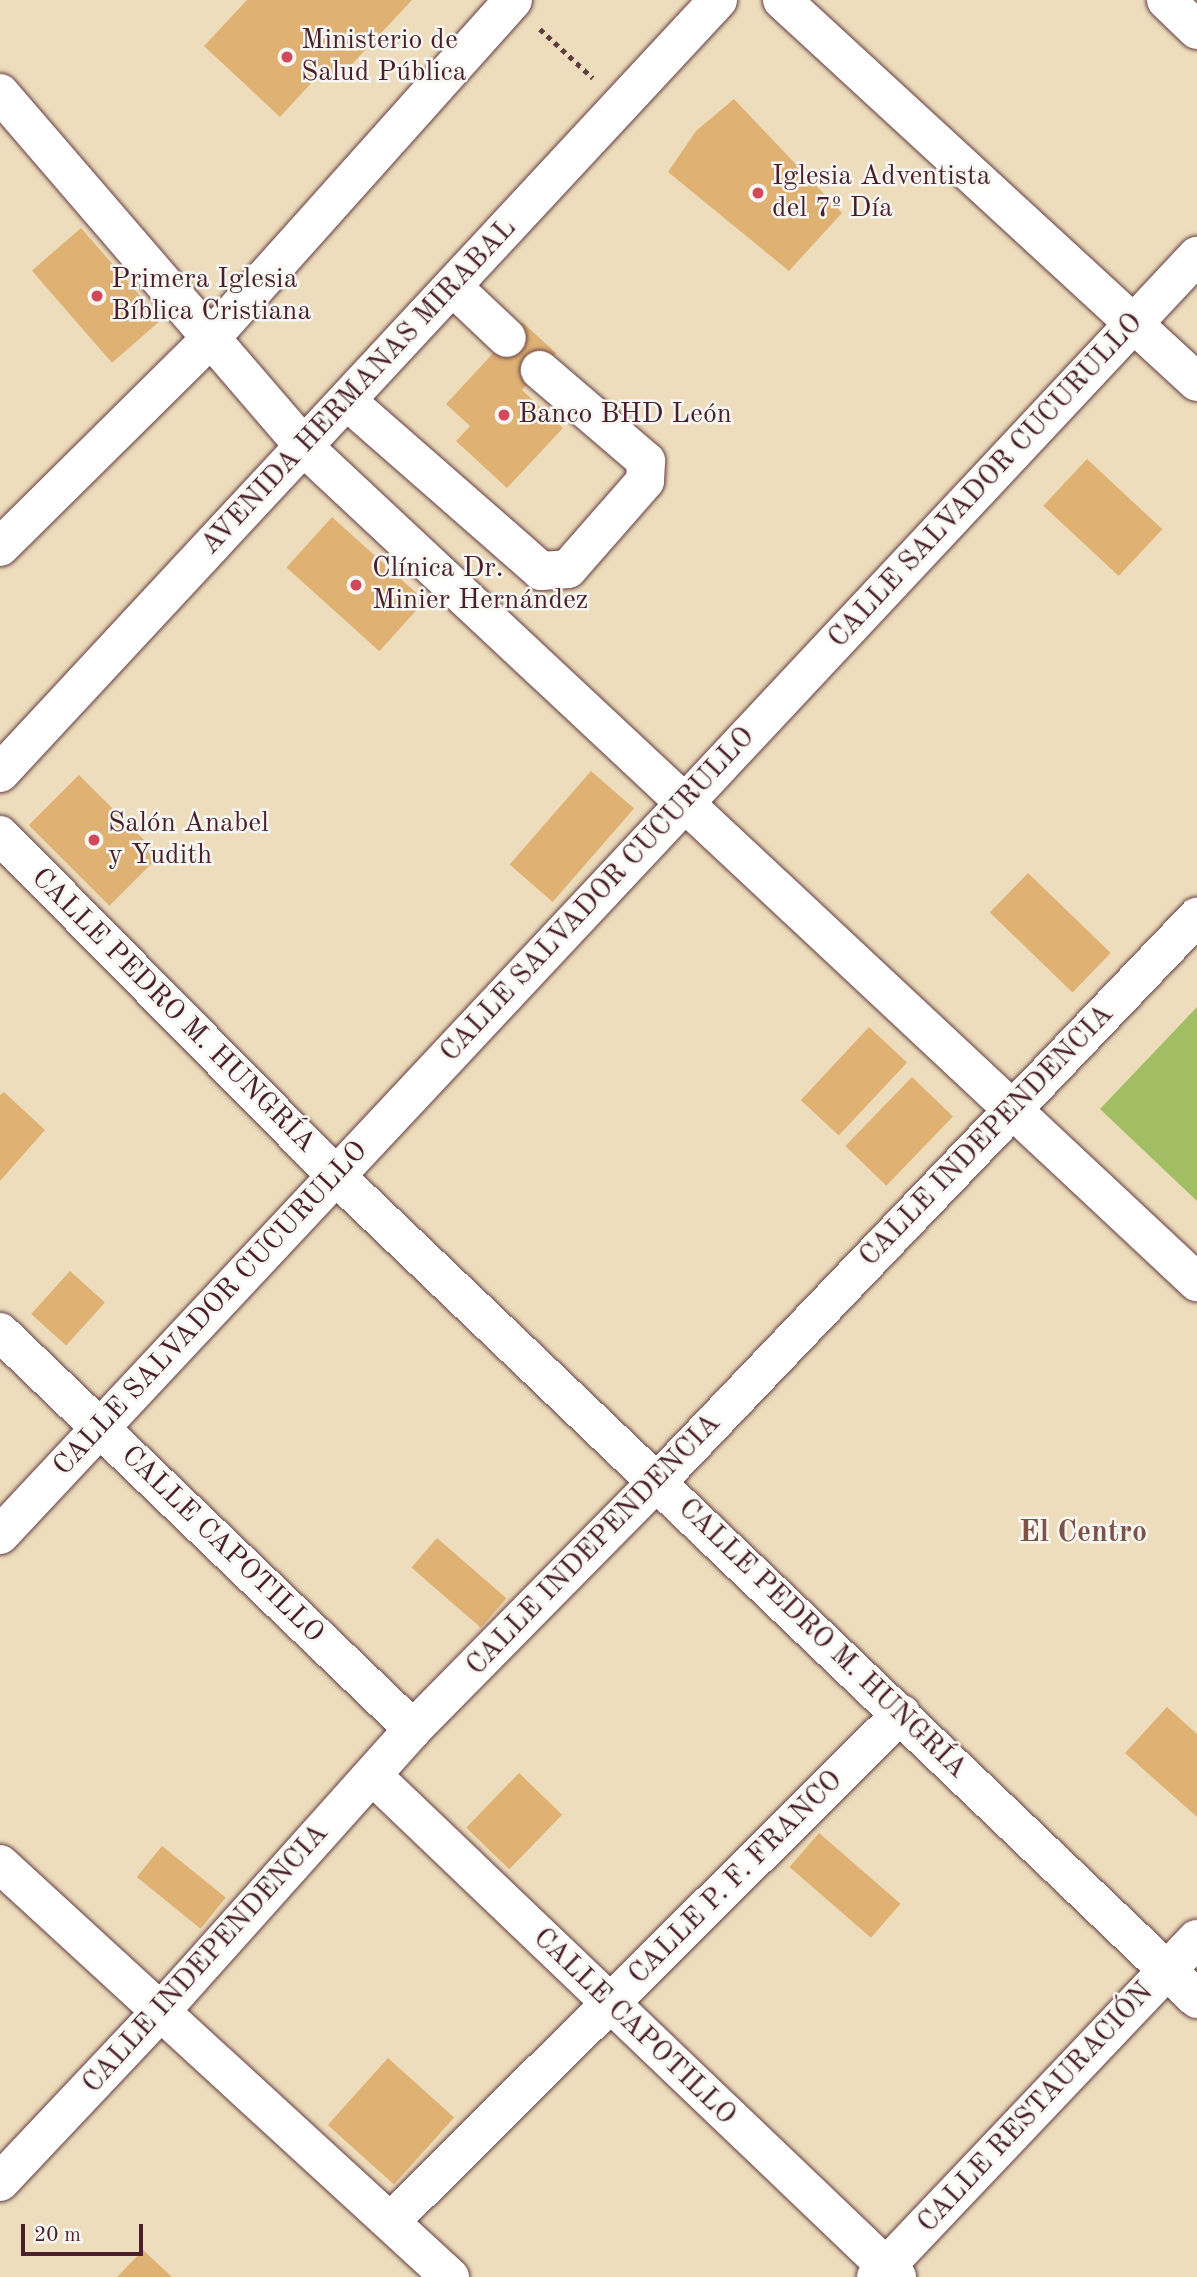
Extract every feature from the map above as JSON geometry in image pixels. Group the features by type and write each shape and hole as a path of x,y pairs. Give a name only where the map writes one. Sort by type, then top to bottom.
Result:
{"street":[{"name":"AVENIDA HERMANAS MIRABAL","path":"0,773 718,0"},
{"path":"782,0 1197,382"},
{"path":"1166,0 1197,30"},
{"path":"0,547 211,338 512,1"},
{"path":"0,93 304,447 1197,1282"},
{"name":"CALLE SALVADOR CUCURULLO","path":"0,1535 1197,256"},
{"path":"453,286 507,338"},
{"path":"347,401 541,571 568,569 645,481 646,461 540,370"},
{"name":"CALLE PEDRO M. HUNGRÍA","path":"0,835 336,1176 1197,1999"},
{"name":"CALLE INDEPENDENCIA","path":"0,2182 160,2012 373,1776 412,1729 657,1482 1197,916"},
{"name":"CALLE CAPOTILLO","path":"0,1332 412,1729"},
{"name":"CALLE P. F. FRANCO","path":"392,2220 901,1714"},
{"name":"CALLE CAPOTILLO","path":"373,1776 886,2273"},
{"path":"0,1864 392,2220 450,2277"},
{"name":"CALLE RESTAURACIÓN","path":"886,2273 1197,1939"}],"path":[{"path":"512,1 622,104"}],"green space":[{"path":"1197,1007 1197,1201 1100,1109"}],"building":[{"name":"Ministerio de Salud Pública","path":"247,0 412,0 339,78 326,67 280,117 204,46"},
{"name":"Iglesia Adventista del 7º Día","path":"734,99 842,213 789,271 668,172 696,131"},
{"name":"Primera Iglesia Bíblica Cristiana","path":"81,228 161,320 112,363 32,271"},
{"name":"Banco BHD León","path":"522,322 556,353 522,390 563,428 507,488 456,441 470,426 446,404"},
{"path":"1087,459 1162,529 1119,576 1043,506"},
{"name":"Clínica Dr. Minier Hernández","path":"332,517 425,601 379,651 286,568"},
{"path":"591,771 634,808 553,902 510,865"},
{"name":"Salón Anabel y Yudith","path":"79,775 160,856 109,906 29,825"},
{"path":"1028,873 1111,953 1073,992 990,913"},
{"path":"869,1027 907,1062 839,1136 801,1100"},
{"path":"912,1077 953,1117 886,1186 845,1146"},
{"path":"4,1092 45,1130 0,1181 0,1095"},
{"path":"70,1271 105,1302 66,1346 31,1314"},
{"path":"437,1538 506,1598 481,1628 411,1567"},
{"path":"1167,1707 1197,1734 1197,1817 1125,1753"},
{"path":"519,1773 562,1815 509,1869 466,1828"},
{"path":"819,1833 901,1904 871,1938 789,1867"},
{"path":"162,1846 226,1898 201,1929 137,1877"},
{"path":"388,2058 454,2118 394,2184 328,2125"},
{"path":"143,2250 172,2277 117,2277"}],"place":[{"name":"Ministerio de Salud Pública","path":"287,57"},
{"name":"Iglesia Adventista del 7º Día","path":"758,193"},
{"name":"Primera Iglesia Bíblica Cristiana","path":"97,296"},
{"name":"Banco BHD León","path":"504,415"},
{"name":"Clínica Dr. Minier Hernández","path":"356,585"},
{"name":"Salón Anabel y Yudith","path":"94,840"}],"district":[{"name":"El Centro","path":"1083,1533"}]}
